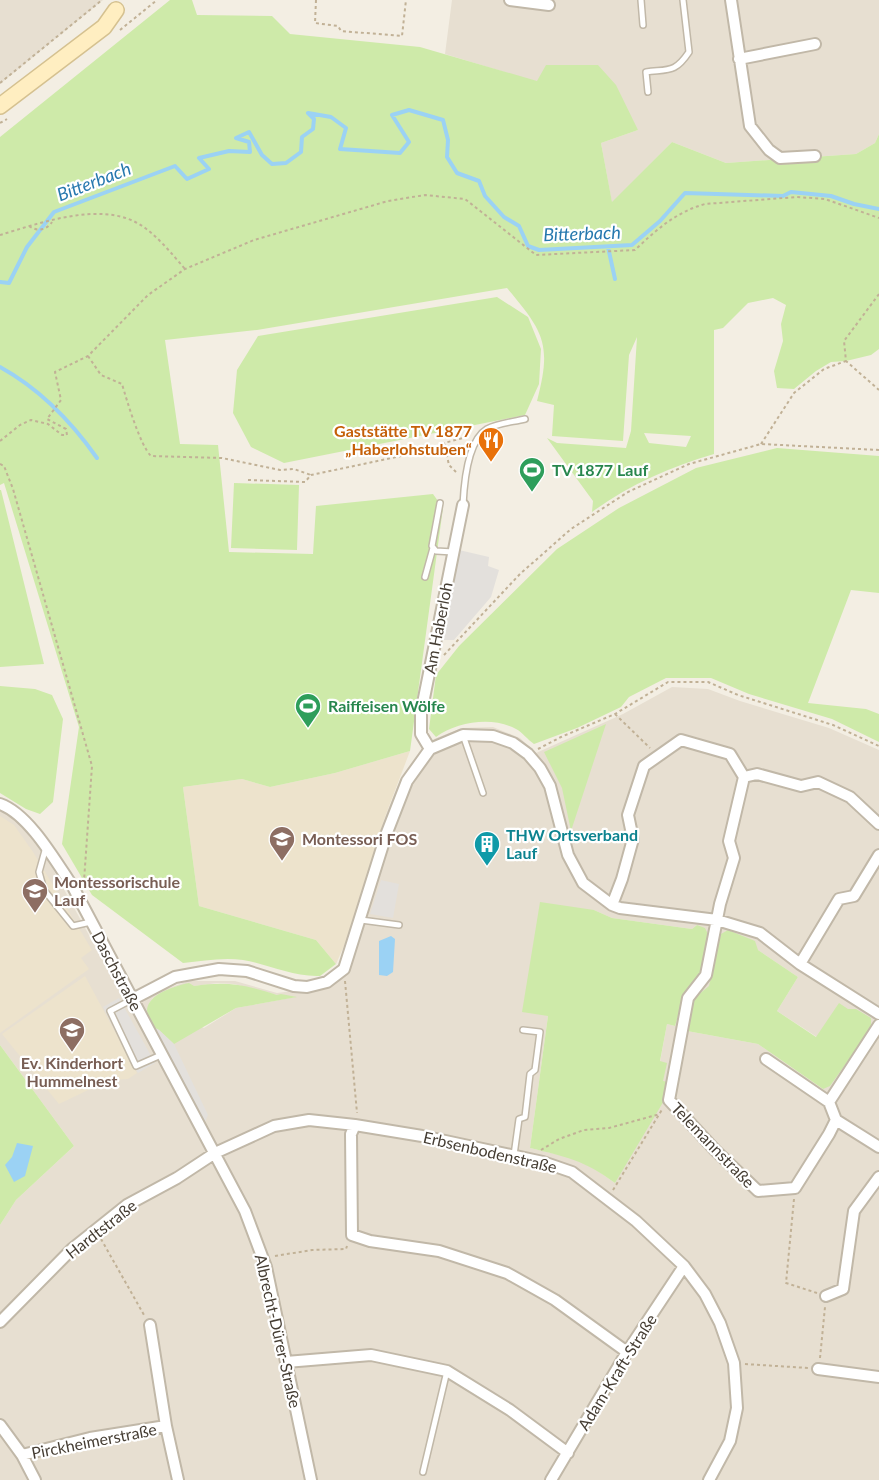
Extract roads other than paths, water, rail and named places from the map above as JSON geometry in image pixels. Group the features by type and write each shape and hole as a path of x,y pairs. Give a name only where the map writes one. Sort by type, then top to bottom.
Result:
{"main road":[{"path":"0,106 57,62 68,44 97,19 121,5"}],"street":[{"path":"510,0 549,5"},
{"path":"730,0 750,126 769,150 780,158 815,156"},
{"path":"739,59 815,44"},
{"name":"Am Haberloh","path":"430,749 421,734 421,712 463,505"},
{"path":"131,1000 175,977 219,969 248,971 294,986 307,987 327,982 344,969 386,835 407,781 430,749 463,735 493,736 513,743 528,754 540,768 550,786 568,855 583,883 612,905 620,908 717,920 760,933 800,964 879,1014"},
{"path":"612,905 633,839 628,815 644,766 681,740 730,754 744,777 757,774 801,786 818,782 850,797 879,824"},
{"name":"Telemannstraße","path":"744,777 729,841 734,858 717,920 706,975 688,998 669,1100 758,1191 795,1188 836,1120"},
{"name":"Daschstraße","path":"0,804 24,821 46,847 73,887 131,1000 215,1154"},
{"path":"800,964 838,899 854,896 879,855"},
{"path":"829,1102 879,1025"},
{"path":"766,1059 829,1102 836,1120 879,1147"},
{"name":"Erbsenbodenstraße","path":"215,1154 274,1126 309,1120 355,1125 514,1155 572,1172 636,1221 684,1266 705,1294 720,1323 734,1363 737,1408 730,1441 709,1480"},
{"path":"355,1125 351,1134 352,1235 370,1242 439,1251 507,1274 555,1299 627,1352"},
{"name":"Hardtstraße","path":"0,1322 72,1249 127,1205 215,1154"},
{"name":"Albrecht-Dürer-Straße","path":"215,1154 245,1211 264,1261 311,1480"},
{"path":"826,1296 843,1289 854,1211 879,1177"},
{"name":"Adam-Kraft-Straße","path":"551,1480 627,1352 684,1266"},
{"name":"Pirckheimerstraße","path":"150,1325 177,1480"},
{"path":"286,1362 370,1355 447,1371 510,1410 568,1453"},
{"path":"818,1369 879,1377"},
{"path":"0,1425 22,1455 35,1480"},
{"name":"Pirckheimerstraße","path":"22,1455 90,1438 166,1426"}],"lane":[{"path":"641,0 643,25"},
{"path":"648,92 646,72 680,66 689,52 683,0"},
{"path":"463,505 465,481 474,447 483,433 488,429 525,419"},
{"path":"425,577 433,549 432,543 440,503"},
{"path":"433,549 453,552"},
{"path":"463,735 483,794"},
{"path":"46,847 39,872 44,890 73,926 91,922"},
{"path":"361,920 399,925"},
{"path":"131,1000 110,1011 136,1066 161,1055"},
{"path":"514,1155 519,1119 525,1117 530,1074 535,1070 540,1032 522,1030"},
{"path":"423,1472 447,1371"}],"water":[{"path":"391,936 395,939 393,972 387,976 379,975 379,941"},
{"path":"17,1143 33,1146 25,1176 14,1182 5,1165 12,1157"}],"waterway":[{"name":"Bitterbach","path":"0,282 9,283 27,247 54,212 175,166 187,179 209,169 199,158 229,151 250,152 249,142 236,138 249,132 262,155 272,164 286,163 301,152 302,137 313,129 314,119 308,113 331,117 346,128 340,149 400,153 409,142 392,115 409,110 443,120 448,140 447,157 457,173 479,181 485,196 504,217 519,226 528,246 539,250 632,245 660,221 685,193 783,196 791,192 831,196 879,209"},
{"path":"608,247 615,279"},
{"path":"0,367 28,385 54,407 97,458"}],"place":[{"name":"Gaststätte TV 1877 „Haberlohstuben“","path":"491,463"},
{"name":"TV 1877 Lauf","path":"532,493"},
{"name":"Raiffeisen Wölfe","path":"308,729"},
{"name":"Montessori FOS","path":"282,862"},
{"name":"THW Ortsverband Lauf","path":"487,867"},
{"name":"Montessorischule Lauf","path":"35,914"},
{"name":"Ev. Kinderhort Hummelnest","path":"72,1053"}]}
